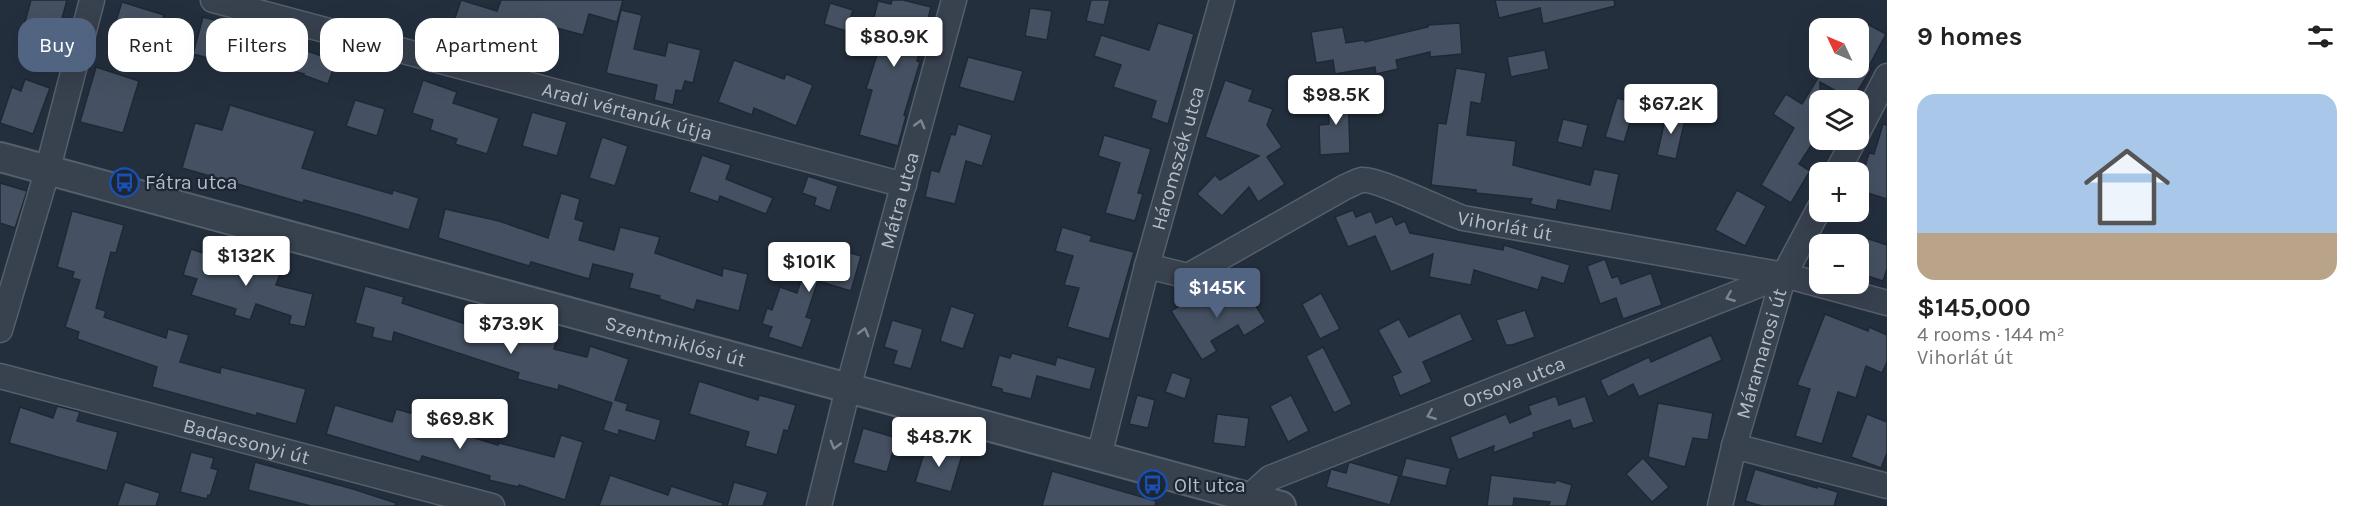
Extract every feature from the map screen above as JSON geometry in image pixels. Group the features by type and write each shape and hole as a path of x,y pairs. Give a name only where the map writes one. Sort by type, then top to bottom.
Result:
{"street":[{"path":"0,330 47,172 92,0"},
{"name":"Aradi vértanúk útja","path":"213,0 904,185"},
{"name":"Mátra utca","path":"819,506 848,388 954,0"},
{"name":"Háromszék utca","path":"1099,456 1148,266 1222,0"},
{"path":"1871,121 1887,76"},
{"name":"Szentmiklósi út","path":"0,157 47,172 1099,456 1247,502 1281,506"},
{"name":"Vihorlát út","path":"1148,266 1188,276 1345,187 1362,180 1376,181 1463,218 1784,275 1887,303"},
{"name":"Máramarosi út","path":"1720,506 1734,446 1784,275 1812,222"},
{"name":"Orsova utca","path":"1247,502 1270,478 1784,275"},
{"name":"Badacsonyi út","path":"0,376 492,506"},
{"path":"1734,446 1887,486"}],"building":[{"path":"31,0 67,0 62,18 26,18"},
{"path":"461,0 497,11 501,0 623,0 617,22 589,14 583,35 559,29 559,18 455,18"},
{"path":"892,0 903,0 931,7 917,61 920,62 904,115 906,116 898,146 859,135 872,90 866,89 884,33 871,29 878,1 891,4"},
{"path":"1091,0 1110,0 1104,25 1086,21"},
{"path":"1495,0 1614,0 1615,6 1543,24 1540,8 1499,18"},
{"path":"122,2 164,15 163,18 117,18"},
{"path":"830,3 853,10 846,31 824,24"},
{"path":"1030,8 1052,11 1047,40 1025,36"},
{"path":"621,10 642,15 634,49 665,56 668,42 701,50 693,83 685,81 682,91 676,90 673,105 654,100 657,85 606,73"},
{"path":"203,17 207,18 206,57 194,54"},
{"path":"1158,23 1194,34 1168,124 1151,118 1156,101 1113,87 1121,65 1094,56 1101,35 1149,50"},
{"path":"1460,23 1462,54 1430,57 1430,52 1396,60 1398,69 1376,74 1375,67 1335,74 1333,60 1316,63 1311,32 1343,27 1346,43 1364,40 1365,42 1428,27 1428,25"},
{"path":"1869,25 1886,34 1869,66"},
{"path":"1545,50 1549,69 1511,77 1507,57"},
{"path":"308,51 320,55 320,72 332,72 328,84 296,72 308,72"},
{"path":"968,57 1023,71 1014,102 959,87"},
{"path":"734,60 784,79 786,74 813,85 796,126 754,108 752,115 718,102"},
{"path":"96,67 139,81 123,133 80,122"},
{"path":"1456,68 1486,73 1481,104 1471,102 1467,135 1516,141 1513,165 1590,185 1594,169 1619,174 1611,211 1558,200 1556,210 1530,204 1532,199 1431,185 1438,123 1446,124"},
{"path":"1818,78 1866,78 1858,90 1834,90 1820,82 1820,90 1811,90"},
{"path":"25,79 50,88 33,134 0,123 12,87 21,91"},
{"path":"423,80 457,92 453,103 499,118 487,154 455,144 457,139 430,130 433,120 412,113"},
{"path":"1225,80 1253,90 1249,101 1273,109 1267,125 1282,147 1267,157 1285,184 1258,202 1249,187 1222,216 1197,194 1215,175 1220,180 1259,156 1205,137"},
{"path":"1348,92 1350,153 1320,155 1319,125 1329,124 1328,93"},
{"path":"1809,93 1809,149 1799,164 1809,173 1791,203 1761,185 1794,128 1773,114 1786,94 1802,104"},
{"path":"1617,98 1636,103 1624,142 1605,137"},
{"path":"355,100 385,109 377,136 346,126"},
{"path":"230,105 315,131 302,168 392,194 393,190 419,198 409,230 304,200 303,203 182,168 195,123 222,130"},
{"path":"1667,111 1686,115 1676,159 1657,155"},
{"path":"532,112 567,122 557,156 522,146"},
{"path":"1563,119 1588,125 1582,148 1557,142"},
{"path":"958,124 992,135 982,166 966,161 955,204 925,197 931,170 939,172 951,134 955,135"},
{"path":"1883,124 1887,125 1887,199 1869,193 1869,162 1866,162 1869,153 1874,154"},
{"path":"1104,135 1151,149 1138,193 1143,194 1135,221 1105,213 1120,163 1098,156"},
{"path":"602,137 628,146 615,186 589,178"},
{"path":"702,155 731,165 726,179 773,198 766,214 720,196 718,202 689,192"},
{"path":"808,176 838,186 830,211 814,205 816,198 802,193"},
{"path":"0,183 27,191 15,228 0,223"},
{"path":"1737,190 1766,206 1745,246 1715,230"},
{"path":"561,193 580,199 575,219 584,222 579,240 614,250 620,227 660,237 655,253 722,276 723,268 748,274 739,311 697,300 694,310 659,299 660,296 629,288 633,274 593,264 589,279 531,262 529,266 438,238 445,209 499,221 548,238"},
{"path":"1353,210 1356,217 1371,211 1376,223 1392,216 1396,225 1405,221 1410,233 1503,250 1504,245 1570,265 1564,284 1542,277 1538,290 1474,270 1471,285 1429,277 1433,254 1391,272 1375,236 1348,247 1335,217"},
{"path":"72,211 124,225 116,253 111,252 96,308 106,311 104,317 166,338 168,329 189,335 180,362 220,373 221,367 306,389 296,424 257,413 257,416 152,387 157,367 77,339 79,332 65,327 80,280 72,278 74,272 57,267"},
{"path":"1062,227 1092,236 1090,241 1134,252 1109,339 1067,327 1079,288 1064,285 1073,256 1055,251"},
{"path":"1869,239 1887,245 1887,269 1883,281 1869,277"},
{"path":"813,242 861,256 851,291 818,281 806,317 812,319 802,348 768,337 772,327 762,324 767,308 772,310 780,287 797,293"},
{"path":"191,249 249,268 252,258 282,268 276,285 313,294 305,327 289,324 291,316 256,304 250,320 234,315 236,309 191,295 197,279 183,275"},
{"path":"1605,259 1612,278 1618,276 1621,284 1651,273 1662,305 1623,319 1616,298 1600,304 1587,266"},
{"path":"365,286 404,297 402,303 472,326 473,324 528,340 530,332 557,339 554,349 587,357 590,346 629,359 615,400 628,404 626,410 661,420 655,441 619,430 618,435 603,430 612,403 559,385 558,390 517,379 519,373 394,332 392,342 372,337 374,328 355,323"},
{"path":"1244,287 1266,322 1244,336 1238,325 1211,341 1217,351 1202,360 1171,311 1202,292 1211,307"},
{"path":"1321,293 1340,329 1320,339 1302,304"},
{"path":"951,306 975,314 963,349 940,341"},
{"path":"1525,310 1535,337 1506,345 1496,320"},
{"path":"1460,313 1473,340 1423,362 1432,382 1400,396 1392,376 1401,372 1378,330 1399,319 1409,337"},
{"path":"1825,314 1868,331 1869,327 1887,335 1887,362 1882,373 1866,366 1856,398 1838,392 1822,444 1795,436 1810,389 1797,385"},
{"path":"892,320 923,329 911,369 893,364 897,351 884,347"},
{"path":"1711,335 1722,360 1639,397 1633,384 1608,397 1600,380 1649,357 1651,362"},
{"path":"1323,347 1352,404 1334,413 1306,356"},
{"path":"1012,353 1055,365 1057,357 1096,368 1090,390 1037,376 1031,399 1002,392 1002,389 991,386 999,355 1010,358"},
{"path":"1172,372 1191,379 1185,399 1165,392"},
{"path":"699,381 758,400 759,395 796,405 788,431 784,430 777,455 745,446 749,432 689,414"},
{"path":"1137,395 1155,400 1148,428 1129,424"},
{"path":"1291,395 1309,431 1288,442 1270,406"},
{"path":"1556,396 1559,405 1585,396 1594,422 1573,429 1570,420 1533,433 1534,437 1493,453 1494,446 1458,460 1450,437 1506,414 1510,423 1531,414 1528,406"},
{"path":"1658,403 1713,413 1708,440 1693,438 1685,467 1648,457"},
{"path":"335,405 392,422 396,409 432,419 431,425 498,445 499,443 554,457 561,435 583,442 565,500 519,485 518,487 489,480 490,476 422,456 420,462 326,434"},
{"path":"57,406 80,412 77,421 118,432 107,471 9,443 20,407 53,418"},
{"path":"1217,414 1249,418 1245,447 1213,443"},
{"path":"1867,414 1887,422 1887,453 1881,468 1851,457"},
{"path":"863,428 897,438 887,472 853,463"},
{"path":"927,444 962,455 951,492 915,482"},
{"path":"191,452 214,458 211,468 218,470 207,499 180,492"},
{"path":"1406,458 1454,469 1450,470 1446,486 1401,476"},
{"path":"1643,458 1669,487 1652,502 1626,474"},
{"path":"255,462 396,503 395,506 311,506 248,490"},
{"path":"1349,462 1399,476 1390,505 1326,487 1331,469 1346,473"},
{"path":"1755,469 1838,492 1834,506 1762,506 1745,501"},
{"path":"1052,471 1156,501 1155,506 1042,506"},
{"path":"610,475 668,495 671,486 723,503 722,506 599,506"},
{"path":"1491,475 1555,483 1556,480 1572,485 1566,506 1548,506 1550,502 1514,498 1513,506 1487,506"},
{"path":"125,482 160,493 156,506 117,506"},
{"path":"734,482 768,492 763,506 727,506"}],"place":[{"name":"Fátra utca","path":"124,182"},
{"name":"Olt utca","path":"1153,485"}]}
